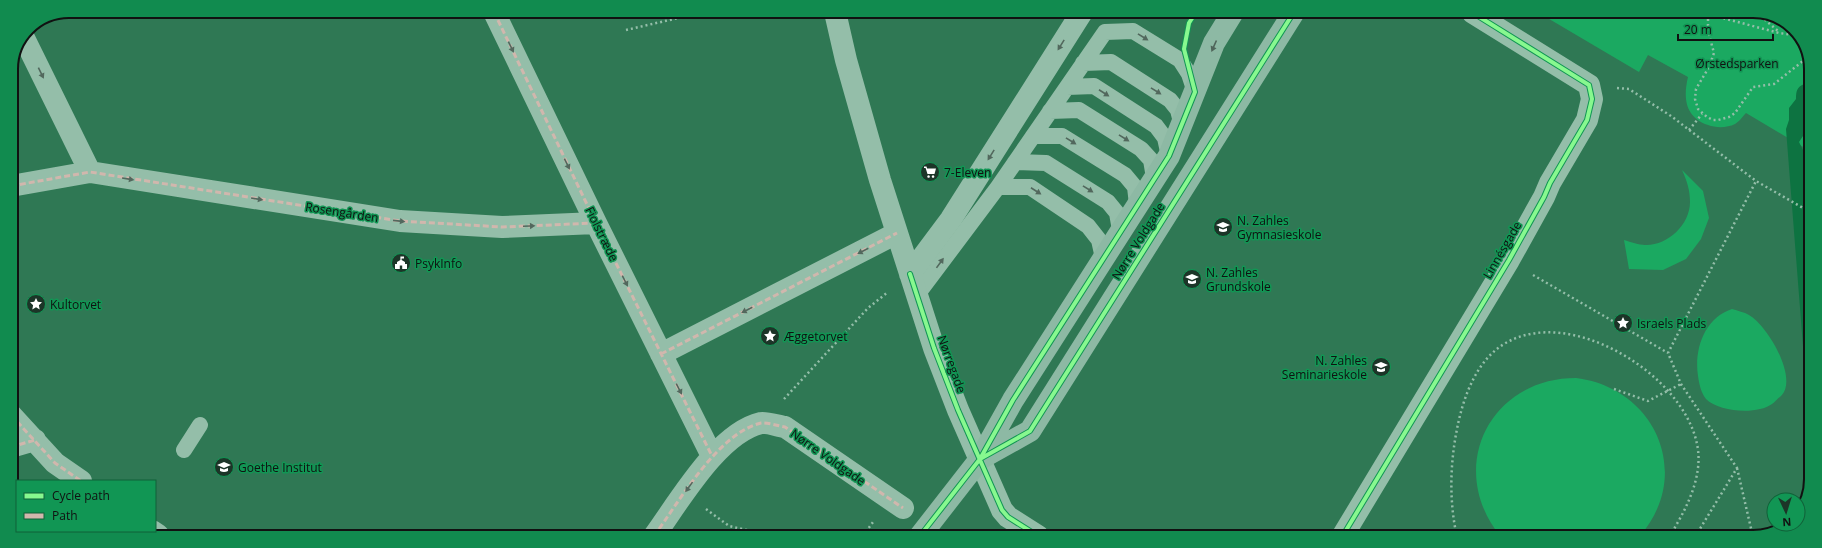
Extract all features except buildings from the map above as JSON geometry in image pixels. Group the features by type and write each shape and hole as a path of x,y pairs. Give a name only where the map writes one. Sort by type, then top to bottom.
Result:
{"street":[{"name":"Fiolstræde","path":"497,18 596,223 712,456"},
{"name":"Nørregade","path":"836,18 846,60 880,180 934,348 955,403 1002,510 1008,517 1029,530"},
{"path":"910,274 951,219 1078,18"},
{"name":"Nørre Voldgade","path":"925,530 980,459 1013,400 1120,230 1169,156 1214,43 1229,18"},
{"name":"Nørre Voldgade","path":"980,459 1030,431 1290,18"},
{"path":"1480,18 1590,92"},
{"path":"18,185 90,172 26,42"},
{"name":"Linnésgade","path":"1346,530 1509,260 1544,198 1550,183 1587,120 1590,92"},
{"name":"Rosengården","path":"90,172 400,221 502,227 596,223"},
{"path":"662,354 897,233"},
{"path":"18,422 55,463 80,480"},
{"path":"658,530 712,456 735,435 762,423"},
{"name":"Nørre Voldgade","path":"762,423 785,427 903,508"},
{"path":"18,445 35,440"}],"lane":[{"path":"917,295 998,187 1105,32 1133,31 1180,60 1189,74 1195,92"},
{"path":"1083,63 1111,62 1132,75 1170,100 1178,110 1182,126"},
{"path":"1067,87 1094,86 1156,126 1165,138 1169,156"},
{"path":"1050,111 1079,110 1141,149 1151,160 1154,178"},
{"path":"1033,136 1062,136 1125,174 1135,186 1137,204"},
{"path":"1015,162 1046,163 1105,199 1117,213 1120,230"},
{"path":"998,187 1030,188 1088,226 1099,240 1103,258"},
{"path":"184,450 200,425"}],"path":[{"path":"626,30 678,18"},
{"path":"1707,18 1708,31 1714,53 1695,95 1696,104 1702,114 1712,120 1729,118 1735,113 1753,87 1774,84 1803,61"},
{"path":"1724,18 1790,35"},
{"path":"1764,19 1779,33"},
{"path":"1590,92 1629,89 1671,116 1756,181 1804,208"},
{"path":"1689,130 1702,114"},
{"path":"1668,353 1756,181"},
{"path":"1509,260 1668,353 1681,384 1737,468 1751,530"},
{"path":"762,423 868,308 910,274"},
{"path":"1456,530 1452,502 1452,472 1455,438 1460,409 1477,373 1492,353 1504,344 1520,336 1538,332 1558,333 1590,339 1624,356 1645,369 1668,390 1681,407 1692,427 1697,444 1698,459 1696,477 1691,496 1674,530"},
{"path":"1614,389 1648,401 1681,384"},
{"path":"1699,530 1737,468"},
{"path":"685,494 729,526 747,530"}],"green space":[{"name":"Ørstedsparken","path":"1547,18 1759,18 1775,23 1789,33 1793,38 1799,47 1803,59 1804,147 1746,113 1736,123 1729,126 1714,127 1700,122 1690,112 1686,99 1686,85 1688,77 1648,55 1639,72"},
{"path":"1682,170 1703,191 1709,218 1701,239 1686,259 1663,270 1629,269 1624,240 1645,245 1661,242 1676,232 1686,219 1689,210 1690,198 1688,186"},
{"path":"1732,309 1747,314 1764,329 1772,340 1784,365 1786,388 1781,396 1772,404 1757,410 1748,411 1729,409 1712,403 1704,397 1698,379 1698,356 1703,336 1714,320 1722,313"},
{"path":"1576,378 1604,385 1627,398 1646,416 1658,438 1664,462 1664,487 1655,513 1644,530 1497,530 1485,511 1477,483 1477,457 1485,432 1499,410 1520,393 1546,382"}],"shaded area":[{"path":"1804,84 1804,129 1803,136 1799,142 1804,151 1804,359 1786,129 1789,120 1789,108 1796,99 1798,88"}],"marked path":[{"path":"497,18 596,223 712,456"},
{"path":"18,185 90,172 400,221 502,227 596,223"},
{"path":"661,354 897,233"},
{"path":"18,423 55,463 80,480"},
{"path":"658,530 701,470 715,454 745,429 761,423 785,427 903,508"},
{"path":"18,445 35,440"}],"cycle path":[{"path":"925,530 980,459 1013,400 1169,156 1195,92 1184,49 1189,23 1192,18"},
{"path":"980,459 1030,431 1290,18"},
{"path":"1346,530 1509,260 1544,197 1550,183 1587,120 1592,99 1589,85 1481,18"},
{"path":"910,274 934,348 958,410 1002,510 1008,517 1029,530"}],"place":[{"name":"7-Eleven","path":"930,172"},
{"name":"N. Zahles Gymnasieskole","path":"1223,227"},
{"name":"PsykInfo","path":"401,263"},
{"name":"N. Zahles Grundskole","path":"1192,279"},
{"name":"Kultorvet","path":"36,304"},
{"name":"Israels Plads","path":"1623,323"},
{"name":"Æggetorvet","path":"770,336"},
{"name":"N. Zahles Seminarieskole","path":"1381,367"},
{"name":"Goethe Institut","path":"224,467"}]}
